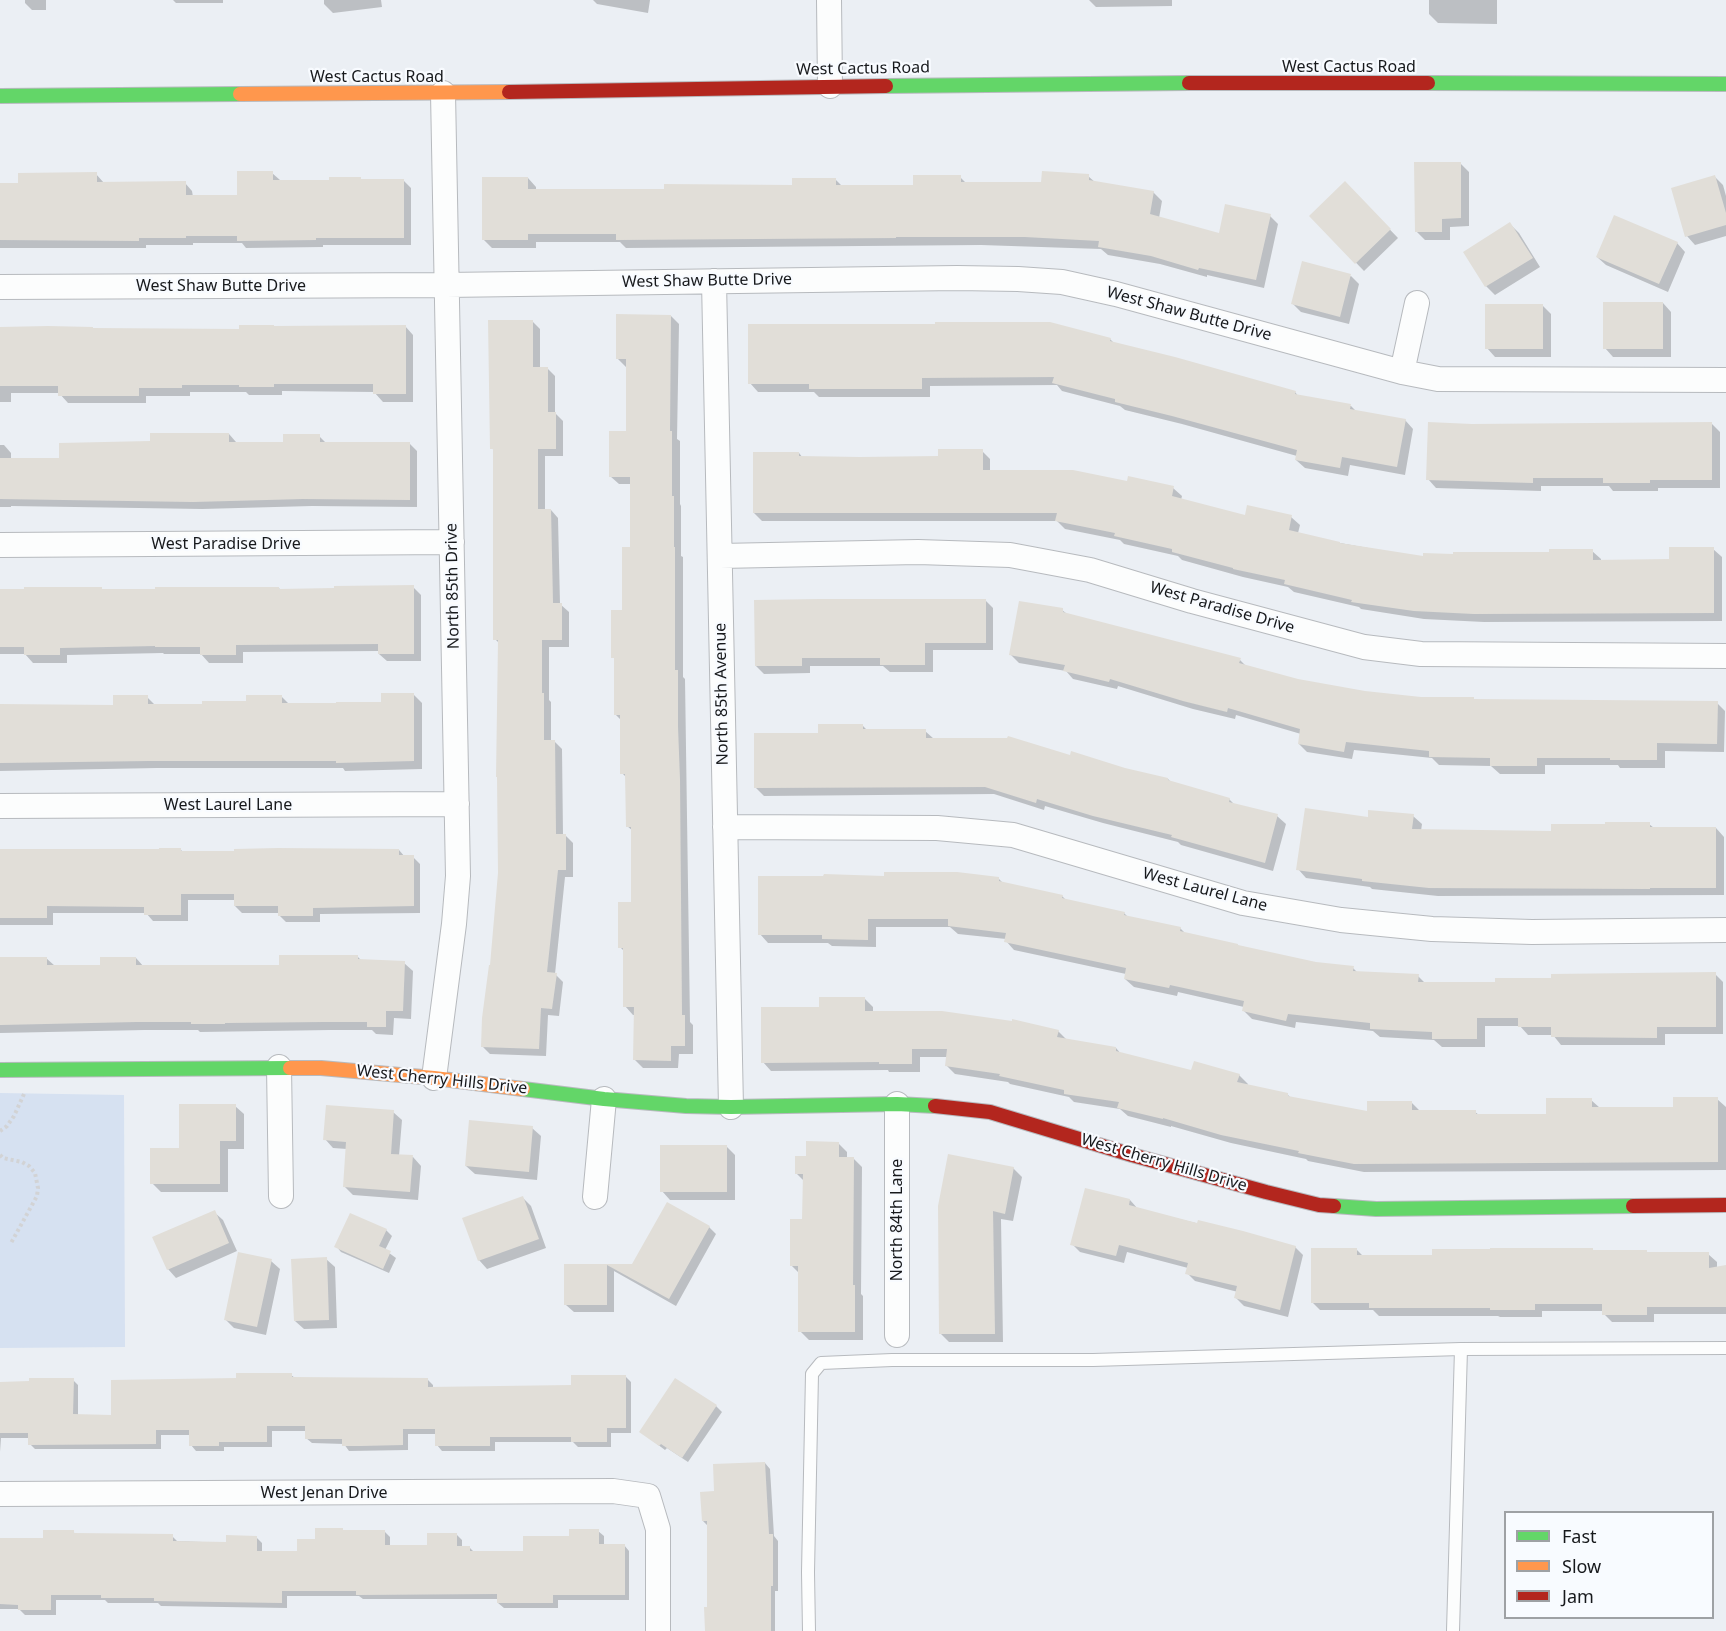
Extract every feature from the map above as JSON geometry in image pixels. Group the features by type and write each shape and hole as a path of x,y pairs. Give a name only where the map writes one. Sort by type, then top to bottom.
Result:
{"street":[{"path":"830,0 830,86"},
{"name":"West Cactus Road","path":"0,96 443,93 1161,83 1726,84"},
{"name":"North 85th Drive","path":"434,1078 458,896 443,93"},
{"name":"West Shaw Butte Drive","path":"0,287 1018,279 1062,282 1116,294 1402,372 1438,379 1726,380"},
{"name":"North 85th Avenue","path":"714,281 731,1107"},
{"path":"1402,372 1417,303"},
{"name":"West Paradise Drive","path":"0,546 452,542"},
{"name":"West Paradise Drive","path":"720,556 918,552 1010,555 1090,570 1192,601 1364,647 1421,654 1726,656"},
{"name":"West Laurel Lane","path":"0,806 457,804"},
{"name":"West Laurel Lane","path":"724,827 937,828 1013,835 1244,903 1341,920 1432,929 1532,932 1726,930"},
{"path":"279,1067 281,1196"},
{"name":"West Cherry Hills Drive","path":"0,1070 279,1067 358,1070 604,1099 686,1106 897,1104 942,1106 990,1112 1132,1155 1319,1205 1376,1209 1726,1205"},
{"path":"596,1197 604,1099"},
{"name":"North 84th Lane","path":"897,1104 897,1335"},
{"name":"West Jenan Drive","path":"0,1494 612,1491 648,1496 658,1529 658,1631"}],"lane":[{"path":"809,1631 812,1374 821,1363 904,1360 1093,1360 1461,1349 1726,1348"},
{"path":"1453,1631 1461,1349"}],"path":[{"path":"0,1131 14,1116 23,1097 26,1070"},
{"path":"0,1155 29,1166 35,1173 38,1188 37,1196 11,1243"}],"shaded area":[{"path":"0,1093 124,1095 125,1347 0,1348"}],"building":[{"path":"1414,162 1461,162 1461,218 1442,219 1442,232 1415,232"},
{"path":"237,171 273,171 273,180 329,180 329,177 404,179 404,238 237,241 237,236 186,236 186,238 139,238 139,241 0,240 0,183 18,183 18,173 97,172 97,182 186,181 186,195 237,195"},
{"path":"1042,171 1089,174 1089,180 1154,191 1150,214 1219,233 1225,204 1271,214 1256,280 1199,268 1198,270 1151,256 1098,247 1099,241 1025,237 616,240 616,234 528,234 528,240 482,240 482,177 528,177 528,189 664,189 664,184 792,185 792,178 836,178 836,185 913,185 913,175 961,175 961,182 1041,182"},
{"path":"1715,175 1726,213 1726,225 1685,237 1671,188"},
{"path":"1345,181 1391,229 1355,264 1309,216"},
{"path":"1614,215 1678,242 1659,284 1596,257"},
{"path":"1510,222 1533,258 1485,287 1463,252"},
{"path":"1302,261 1351,274 1340,317 1291,304"},
{"path":"1603,302 1663,302 1663,349 1603,349"},
{"path":"1485,304 1543,304 1543,349 1485,349"},
{"path":"616,314 671,315 670,431 672,431 672,496 674,496 675,670 678,670 682,1015 685,1015 685,1046 671,1046 671,1061 633,1060 634,1007 623,1007 623,948 618,948 618,902 631,902 631,827 626,827 625,774 620,774 620,715 614,715 611,610 622,610 622,547 630,547 630,477 609,477 609,431 626,431 626,359 616,359"},
{"path":"488,320 533,320 533,367 548,367 548,412 556,412 556,449 538,449 538,509 551,509 553,603 562,603 562,640 542,640 542,693 544,693 544,740 555,740 556,834 566,834 566,870 558,870 547,972 557,973 552,1009 541,1008 539,1049 481,1047 482,1018 490,965 498,873 496,777 498,640 493,640 493,449 490,449"},
{"path":"935,322 1050,322 1111,338 1110,341 1296,391 1295,394 1351,404 1350,409 1406,419 1397,467 1342,457 1340,468 1295,460 1297,450 1115,402 1115,399 1052,383 1054,377 922,378 922,389 809,389 809,384 748,384 748,324 935,324"},
{"path":"239,325 406,325 406,394 373,394 373,384 274,384 274,387 182,385 182,388 139,388 139,396 58,396 58,386 0,386 0,327 239,329"},
{"path":"1428,422 1472,424 1712,422 1712,480 1603,483 1603,478 1533,478 1533,483 1426,480"},
{"path":"150,433 229,433 229,442 283,442 283,434 320,434 320,442 410,442 410,500 303,499 193,502 0,499 0,458 59,458 59,443 150,441"},
{"path":"938,449 983,449 983,470 1073,470 1127,481 1128,476 1174,486 1172,496 1245,515 1247,505 1292,515 1289,530 1340,543 1423,556 1423,553 1549,552 1549,549 1593,549 1593,560 1669,559 1669,547 1714,547 1714,613 1474,614 1414,611 1351,602 1352,600 1284,584 1285,580 1233,569 1172,552 1172,549 1114,536 1115,533 1055,521 1057,513 753,513 753,452 799,452 799,456 938,456"},
{"path":"414,585 414,654 378,654 378,644 236,645 236,655 200,655 200,647 155,646 60,648 60,655 24,655 24,647 0,647 0,589 24,589 24,587 155,589 155,587 279,587 279,589"},
{"path":"986,599 986,643 925,643 925,665 880,665 880,658 802,658 802,666 755,666 754,600"},
{"path":"1019,601 1063,608 1063,612 1241,658 1239,663 1298,679 1365,691 1421,697 1474,697 1474,699 1718,701 1717,744 1657,743 1657,760 1537,758 1537,766 1490,766 1490,758 1429,757 1429,751 1346,742 1344,752 1298,744 1300,729 1228,708 1227,712 1183,701 1110,679 1109,682 1063,671 1065,665 1009,655"},
{"path":"381,693 414,693 414,761 0,763 0,704 113,705 113,695 148,695 148,704 246,701 246,695 282,695 282,703 381,702"},
{"path":"818,724 863,724 863,729 926,729 926,738 1007,738 1008,736 1070,755 1071,751 1125,768 1168,778 1168,780 1230,798 1229,802 1278,814 1265,863 1171,837 1172,835 1093,816 1037,799 1036,803 985,787 754,788 754,733 818,733"},
{"path":"1305,808 1368,817 1368,810 1414,814 1412,829 1551,831 1551,824 1605,824 1605,822 1650,822 1650,827 1716,827 1716,888 1429,888 1362,881 1362,879 1296,870"},
{"path":"181,848 181,851 278,848 399,849 399,855 414,855 414,906 313,908 313,916 278,916 278,906 234,906 234,894 181,894 181,915 144,915 144,907 47,906 47,918 0,918 0,849"},
{"path":"884,872 957,872 999,877 999,881 1063,895 1062,898 1125,912 1124,915 1181,927 1180,931 1316,962 1354,966 1353,971 1419,974 1418,982 1495,982 1495,978 1551,978 1551,974 1716,972 1716,1027 1657,1027 1657,1038 1551,1037 1551,1027 1518,1027 1518,1018 1477,1018 1477,1039 1432,1039 1432,1032 1370,1029 1370,1023 1288,1014 1286,1021 1242,1011 1244,1001 1170,985 1169,988 1124,979 1126,968 1004,942 1006,933 948,926 948,919 868,919 868,940 822,939 822,935 758,935 758,876 823,876 824,874 884,876"},
{"path":"279,955 358,955 358,959 405,961 403,1011 386,1011 386,1027 367,1027 367,1022 191,1024 191,1022 136,1022 0,1025 0,957 47,957 47,965 100,965 100,957 136,957 136,965 279,965"},
{"path":"819,997 865,997 865,1011 942,1011 1012,1021 1012,1019 1059,1030 1057,1037 1116,1047 1116,1051 1191,1070 1194,1061 1240,1074 1237,1082 1288,1093 1288,1096 1367,1111 1367,1101 1412,1101 1412,1110 1476,1110 1476,1114 1546,1114 1546,1098 1592,1098 1592,1107 1673,1107 1673,1097 1718,1097 1718,1162 1354,1164 1221,1135 1163,1118 1117,1108 1119,1102 1064,1094 1064,1090 999,1076 1000,1074 945,1066 947,1049 912,1049 912,1064 761,1063 761,1007 819,1007"},
{"path":"179,1104 236,1104 236,1141 220,1141 220,1184 150,1184 150,1148 179,1148"},
{"path":"326,1105 394,1110 391,1154 413,1155 410,1192 343,1187 346,1142 323,1140"},
{"path":"469,1120 533,1126 529,1172 465,1166"},
{"path":"806,1141 839,1142 839,1157 854,1157 855,1332 798,1332 798,1266 790,1266 790,1219 802,1219 803,1174 795,1174 795,1156 806,1156"},
{"path":"660,1145 727,1145 727,1192 660,1192"},
{"path":"948,1154 1014,1167 1005,1214 993,1211 995,1334 939,1334 938,1206"},
{"path":"1085,1188 1130,1199 1129,1205 1197,1223 1198,1220 1243,1231 1296,1246 1280,1310 1234,1298 1237,1286 1185,1274 1188,1263 1119,1245 1116,1256 1070,1245"},
{"path":"523,1196 539,1239 478,1261 462,1218"},
{"path":"667,1202 710,1226 669,1299 607,1265 607,1305 564,1305 564,1264 632,1264"},
{"path":"215,1210 229,1243 167,1270 152,1237"},
{"path":"350,1213 387,1229 379,1246 391,1251 383,1269 334,1247"},
{"path":"1311,1248 1357,1248 1357,1255 1432,1255 1432,1249 1490,1248 1593,1248 1593,1250 1647,1250 1647,1252 1709,1252 1709,1268 1726,1265 1726,1307 1647,1307 1647,1315 1602,1315 1602,1304 1535,1304 1535,1310 1490,1310 1490,1308 1369,1308 1369,1303 1311,1303"},
{"path":"238,1252 272,1259 257,1327 224,1320"},
{"path":"327,1257 329,1320 294,1321 291,1259"},
{"path":"236,1373 292,1373 292,1377 428,1378 428,1387 571,1385 571,1375 626,1375 626,1428 607,1428 607,1442 571,1442 571,1437 490,1437 490,1446 435,1446 435,1429 403,1429 403,1445 360,1446 342,1446 342,1439 305,1439 305,1426 267,1426 267,1442 219,1442 219,1446 189,1446 189,1430 156,1430 156,1444 28,1445 28,1433 0,1433 0,1382 29,1381 29,1378 74,1378 73,1414 111,1415 111,1380 236,1378"},
{"path":"675,1378 717,1405 682,1458 639,1432"},
{"path":"765,1462 769,1534 773,1534 771,1631 705,1631 707,1521 702,1521 700,1492 714,1491 713,1464"},
{"path":"315,1528 385,1530 385,1545 427,1545 427,1533 457,1533 457,1546 470,1546 470,1551 523,1551 523,1536 569,1536 569,1529 599,1529 599,1544 625,1544 625,1595 553,1595 553,1603 497,1603 497,1594 356,1595 356,1591 282,1591 282,1603 154,1601 154,1598 51,1595 51,1610 18,1610 18,1605 0,1604 0,1538 43,1538 43,1530 74,1530 74,1533 173,1534 173,1541 226,1542 226,1535 257,1536 257,1551 297,1551 297,1539 315,1539"}],"traffic: fast":[{"path":"886,86 1189,83"},
{"path":"1428,83 1726,84"},
{"path":"0,96 240,94"},
{"path":"0,1070 290,1068"},
{"path":"523,1089 686,1106 897,1104 935,1106"},
{"path":"1334,1206 1376,1209 1633,1206"}],"traffic: slow":[{"path":"240,94 509,92"},
{"path":"290,1068 321,1068 434,1078 523,1089"}],"traffic: jam":[{"path":"1189,83 1428,83"},
{"path":"509,92 886,86"},
{"path":"935,1106 990,1112 1266,1192 1319,1205 1334,1206"},
{"path":"1633,1206 1726,1205"}]}
